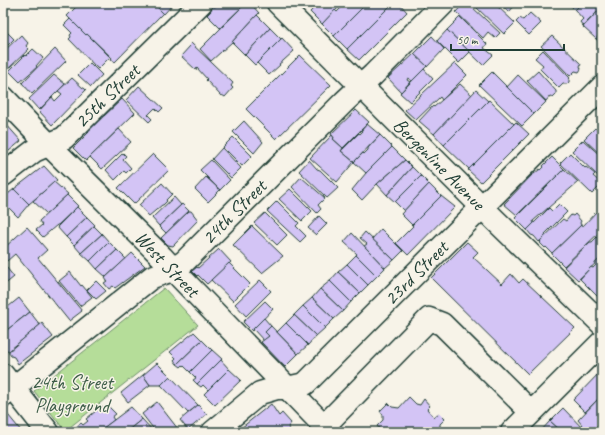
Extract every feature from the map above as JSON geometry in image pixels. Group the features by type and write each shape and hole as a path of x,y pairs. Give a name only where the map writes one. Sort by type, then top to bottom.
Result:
{"street":[{"name":"25th Street","path":"3,175 34,151 64,138 201,3"},
{"name":"Bergenline Avenue","path":"278,3 602,324"},
{"name":"24th Street","path":"6,386 152,277 172,270 184,262 444,3"},
{"name":"23rd Street","path":"213,432 260,393 277,388 286,388 305,384 602,87"},
{"name":"West Street","path":"3,97 48,144 162,257 172,270 327,429"},
{"path":"327,429 430,319 442,324 532,412"},
{"path":"512,432 602,342"},
{"path":"6,386 48,432"}],"green space":[{"name":"24th Street Playground","path":"164,288 198,325 65,431 34,391"}],"building":[{"path":"80,3 153,3 163,13 115,62 67,16"},
{"path":"153,3 174,3 164,14"},
{"path":"219,3 246,3 220,28 207,15 213,6 215,7"},
{"path":"246,3 250,3 259,13 232,42 211,61 200,49"},
{"path":"319,3 343,3 322,24 310,12"},
{"path":"343,3 367,3 334,36 322,24 335,10 337,12 342,7 341,5"},
{"path":"367,3 393,3 347,49 334,36"},
{"path":"393,3 399,3 407,12 359,60 347,49"},
{"path":"464,3 467,3 472,7 500,33 495,38 488,32 483,38 456,12"},
{"path":"480,3 494,3 515,23 504,34 476,7"},
{"path":"499,3 515,3 516,4 509,12"},
{"path":"568,3 582,3 575,10"},
{"path":"582,3 602,3 602,7 583,26 580,22 583,19 575,10"},
{"path":"602,7 602,32 596,39 583,27"},
{"path":"530,13 541,23 529,35 516,22 520,18 523,20"},
{"path":"257,15 270,28 245,55 232,42"},
{"path":"460,17 487,44 484,48 493,55 483,65 447,30"},
{"path":"70,19 110,57 98,69 69,39 72,33 64,25"},
{"path":"270,28 281,39 255,65 245,55"},
{"path":"4,29 14,39 3,50 3,30"},
{"path":"447,30 470,52 459,63 437,41"},
{"path":"602,32 602,45 596,39"},
{"path":"21,35 28,43 26,46 29,49 8,69 3,64 3,52"},
{"path":"432,36 444,49 427,67 414,54"},
{"path":"552,36 581,64 581,69 579,72 575,71 570,76 541,46"},
{"path":"282,38 294,51 269,75 257,63"},
{"path":"191,43 233,83 231,86 233,88 225,97 222,95 221,96 197,68 196,70 181,56"},
{"path":"33,49 43,58 36,66 37,67 20,82 9,71"},
{"path":"55,49 66,61 32,94 22,83"},
{"path":"543,50 570,78 567,84 563,84 559,88 540,69 543,65 535,58"},
{"path":"414,54 427,66 412,81 408,78 407,80 410,82 401,92 388,78"},
{"path":"300,55 331,85 276,139 246,109"},
{"path":"90,63 102,75 91,87 78,75"},
{"path":"455,63 467,75 442,100 440,97 416,120 405,110"},
{"path":"424,69 433,79 410,102 400,93"},
{"path":"538,71 556,91 556,94 553,97 550,96 546,101 527,81"},
{"path":"492,72 534,114 522,126 479,85"},
{"path":"54,75 65,84 39,110 29,99"},
{"path":"518,75 546,102 534,114 507,87"},
{"path":"72,78 86,90 52,125 39,111 52,97 55,101 62,94 58,91"},
{"path":"460,84 472,95 434,134 419,121 433,106 434,107"},
{"path":"139,86 163,108 159,112 155,108 148,115 152,119 149,122 126,100"},
{"path":"476,90 488,101 444,145 434,134"},
{"path":"122,99 135,113 86,161 73,148 103,115 104,116"},
{"path":"489,100 514,124 469,169 444,145"},
{"path":"356,110 369,122 343,148 333,139 334,138 331,134"},
{"path":"244,121 263,142 254,153 233,132"},
{"path":"516,122 529,134 481,182 468,170"},
{"path":"5,123 21,141 3,156 3,124"},
{"path":"367,124 380,135 354,162 341,151 359,133 360,134 362,132 361,131"},
{"path":"595,128 602,135 602,156 584,139"},
{"path":"119,129 131,142 102,169 90,157"},
{"path":"332,135 334,138 333,139 343,148 341,151 354,162 337,182 310,158"},
{"path":"380,135 392,147 366,173 354,162 368,150 368,148"},
{"path":"233,137 252,156 242,166 223,147"},
{"path":"583,140 602,157 602,180 572,151"},
{"path":"392,147 405,160 377,184 362,200 352,190 366,173"},
{"path":"222,148 241,168 231,178 212,159"},
{"path":"123,153 126,156 123,159 131,168 126,173 124,171 115,180 106,170"},
{"path":"570,153 585,168 586,167 595,174 593,176 602,184 592,194 560,163"},
{"path":"153,154 169,170 134,204 118,188"},
{"path":"552,157 564,169 517,215 504,204 533,174 540,169 541,170"},
{"path":"211,160 230,180 220,190 200,170"},
{"path":"309,160 338,188 327,198 299,171"},
{"path":"405,160 412,167 387,195 377,184"},
{"path":"44,166 57,180 29,204 14,189"},
{"path":"412,167 421,176 395,202 387,195"},
{"path":"564,169 578,182 533,221 534,223 527,230 515,218"},
{"path":"421,176 429,184 404,211 395,202"},
{"path":"206,177 220,190 208,202 195,189"},
{"path":"301,177 325,198 318,205 321,209 317,213 292,187"},
{"path":"54,182 68,194 47,214 33,201"},
{"path":"162,183 172,194 163,205 149,216 139,205"},
{"path":"429,184 441,196 412,225 401,214"},
{"path":"14,189 29,204 18,217 3,202 3,198"},
{"path":"290,189 312,211 302,221 279,199"},
{"path":"67,195 78,206 43,237 36,230 42,225 39,221"},
{"path":"441,196 455,207 408,255 396,243"},
{"path":"174,197 181,205 159,226 152,218"},
{"path":"277,201 299,223 296,226 306,236 300,242 267,211"},
{"path":"182,204 189,211 166,233 159,226"},
{"path":"559,204 567,212 539,242 527,230 549,208 552,211"},
{"path":"77,207 87,217 66,237 57,227"},
{"path":"189,211 191,211 198,220 173,246 168,245 161,238"},
{"path":"596,212 602,218 602,230 564,266 552,253 581,225 583,226"},
{"path":"265,213 287,235 277,245 254,223"},
{"path":"575,214 581,221 581,225 552,253 540,243 540,241 563,219 566,221 571,215 573,216"},
{"path":"319,216 327,224 316,235 308,228"},
{"path":"87,217 95,225 74,245 66,237"},
{"path":"94,226 102,234 81,253 74,245"},
{"path":"252,226 283,256 262,273 233,245"},
{"path":"27,227 47,250 38,258 82,311 69,321 15,254 7,261 3,256 3,249"},
{"path":"381,229 403,251 394,260 372,239"},
{"path":"365,232 394,260 385,268 364,246 367,244 360,238"},
{"path":"352,233 385,268 377,276 344,242"},
{"path":"102,234 109,242 90,261 81,253"},
{"path":"599,235 602,238 602,257 578,280 564,267"},
{"path":"109,242 117,250 97,269 90,261"},
{"path":"467,242 478,252 473,257 502,284 511,274 519,283 523,279 575,328 528,374 431,278"},
{"path":"219,249 231,262 207,284 192,271 197,267 198,268"},
{"path":"117,250 126,259 106,277 97,269"},
{"path":"132,253 145,266 115,288 113,286 109,289 104,283 107,281 105,278"},
{"path":"356,255 377,276 368,285 347,264"},
{"path":"602,257 602,297 599,298 580,279 591,267 593,268 596,265 595,263"},
{"path":"3,263 14,277 3,286"},
{"path":"229,263 250,284 233,301 211,280"},
{"path":"347,264 368,285 360,293 338,272"},
{"path":"70,272 92,297 80,306 59,281"},
{"path":"338,272 360,293 351,302 330,281"},
{"path":"260,280 271,291 246,316 235,304"},
{"path":"96,281 106,291 96,299 87,290"},
{"path":"330,281 351,302 343,311 320,289"},
{"path":"320,289 343,311 334,319 312,298"},
{"path":"19,298 30,312 3,333 3,311"},
{"path":"312,298 334,319 325,328 303,306"},
{"path":"265,301 273,309 252,331 243,322"},
{"path":"303,306 325,328 316,336 294,315"},
{"path":"30,312 40,325 9,351 5,349 3,343 3,333"},
{"path":"294,315 316,336 308,345 286,323"},
{"path":"264,318 271,326 265,332 269,336 264,341 253,329"},
{"path":"42,323 53,337 18,364 14,357 11,356 9,351"},
{"path":"286,323 308,345 298,354 277,332"},
{"path":"271,326 298,354 285,367 261,342 269,336 265,332"},
{"path":"194,332 202,340 177,364 174,360 176,358 170,352"},
{"path":"202,340 212,350 190,372 183,365 181,367 177,364"},
{"path":"212,350 222,359 197,384 193,380 196,378 190,372"},
{"path":"221,360 229,369 208,390 203,385 201,387 197,384"},
{"path":"157,363 170,376 161,385 150,385 143,375"},
{"path":"229,369 241,380 215,405 204,394"},
{"path":"602,370 602,395 585,412 573,400"},
{"path":"143,375 150,385 128,402 121,393"},
{"path":"170,376 198,405 188,413 161,385"},
{"path":"602,395 602,420 590,432 588,432 578,420"},
{"path":"409,397 416,404 420,405 424,399 430,406 427,409 434,417 439,413 445,419 440,424 440,429 443,432 382,432 377,426 383,420 383,415 380,411 388,403 392,407 399,408"},
{"path":"157,402 178,429 174,432 156,432 142,414"},
{"path":"271,404 279,416 282,413 291,423 288,427 291,432 236,432"},
{"path":"198,405 207,414 188,430 180,420"},
{"path":"102,406 104,409 108,406 116,414 112,417 114,420 98,432 95,430 93,432 70,432 81,423 83,425 88,421 86,419"},
{"path":"131,407 142,419 126,432 98,432"},
{"path":"563,408 586,432 562,432 550,421"},
{"path":"4,410 22,432 3,432"},
{"path":"142,419 154,432 126,432"},
{"path":"550,421 562,432 540,432"}]}
